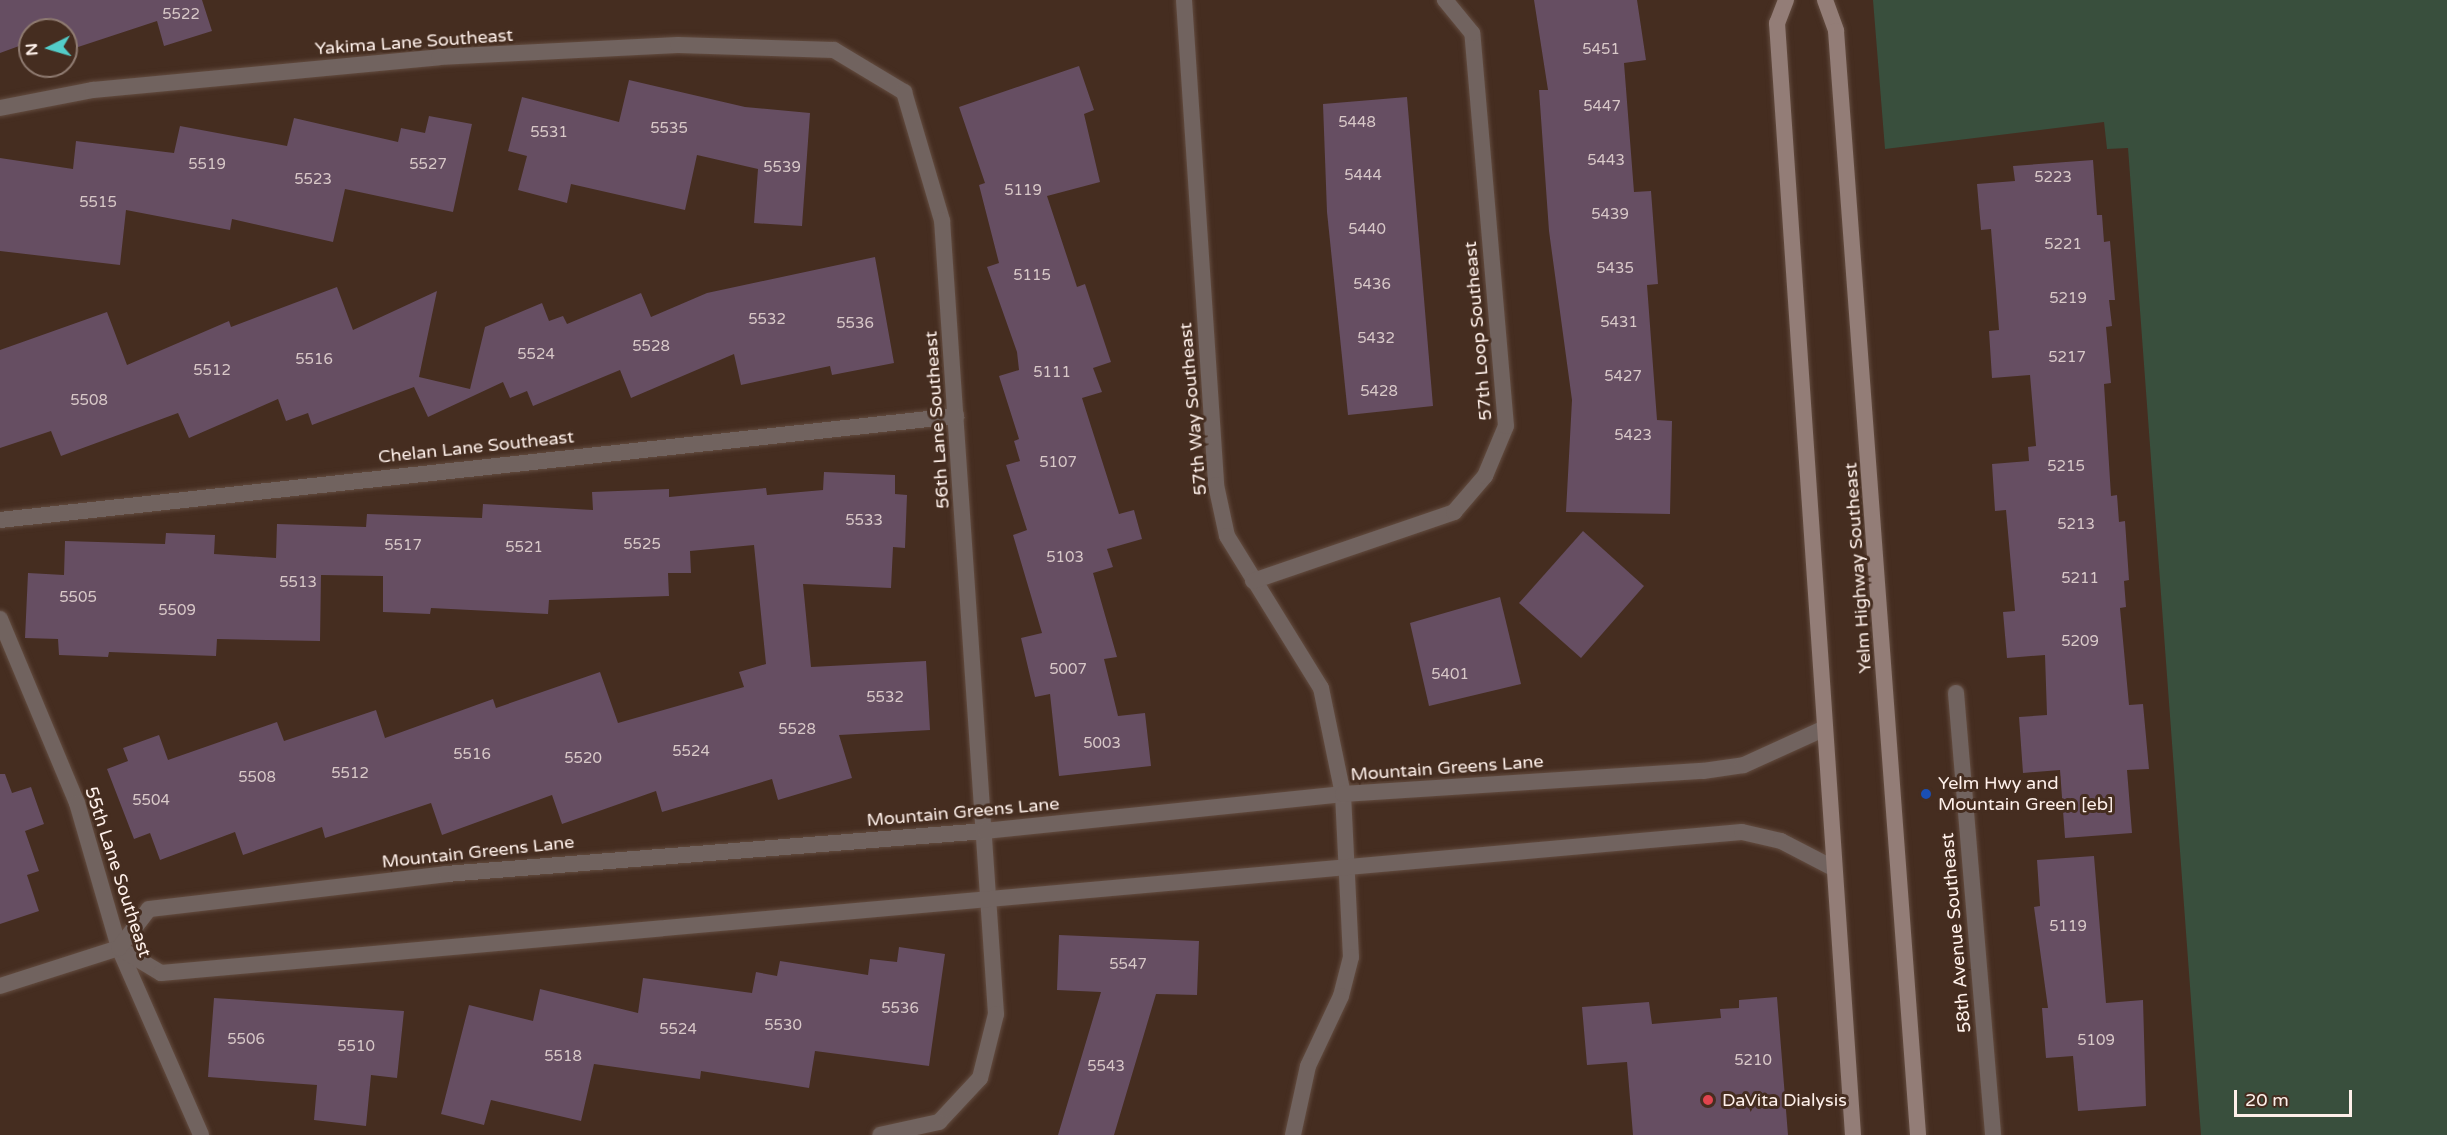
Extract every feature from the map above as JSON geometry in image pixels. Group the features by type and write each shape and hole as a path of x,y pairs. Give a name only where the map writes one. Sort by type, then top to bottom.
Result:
{"main road":[{"path":"1786,0 1777,23 1823,729 1853,1135"},
{"name":"Yelm Highway Southeast","path":"1825,0 1836,31 1918,1135"}],"street":[{"name":"57th Way Southeast","path":"1184,0 1216,485 1227,536 1252,582 1321,688 1343,794 1351,957 1341,996 1308,1066 1293,1135"},
{"name":"57th Loop Southeast","path":"1252,582 1454,512 1485,476 1506,426 1472,33 1445,0"},
{"name":"Yakima Lane Southeast","path":"0,108 93,90 439,57 678,45 834,50"},
{"name":"56th Lane Southeast","path":"834,50 904,92 942,220 996,1014 980,1078 939,1122 880,1135"},
{"name":"Chelan Lane Southeast","path":"0,520 956,416"},
{"name":"55th Lane Southeast","path":"0,619 77,803 119,948 201,1135"},
{"name":"58th Avenue Southeast","path":"1956,693 1993,1135"},
{"name":"Mountain Greens Lane","path":"119,948 149,909 618,858 985,831 1343,794 1703,771 1744,765 1823,729"},
{"path":"0,986 119,948 161,973 988,903 1348,867 1742,832 1781,842 1833,868"}],"green space":[{"path":"1873,0 2447,0 2447,1135 2201,1135 2128,148 2107,149 2104,122 1885,149"}],"building":[{"path":"0,0 202,0 212,31 164,46 157,21 78,47 78,18 18,18 18,46 0,53"},
{"path":"1534,0 1637,0 1646,60 1624,63 1634,192 1651,191 1658,284 1647,285 1657,420 1672,421 1670,514 1566,512 1572,400 1549,231 1539,90 1548,90"},
{"path":"1079,66 1094,110 1084,114 1100,182 1047,196 1077,287 1085,284 1111,362 1093,368 1102,392 1082,398 1119,514 1134,510 1142,539 1107,549 1113,567 1093,573 1117,657 1104,659 1118,716 1145,713 1151,766 1059,776 1050,694 1035,697 1021,638 1042,633 1013,535 1027,530 1006,465 1020,461 1014,441 1019,439 999,376 1019,370 1017,352 987,267 999,263 979,185 985,183 959,107"},
{"path":"629,80 745,107 810,113 802,226 754,223 758,169 697,155 685,210 571,184 567,203 518,190 527,156 508,151 522,97 619,122"},
{"path":"1407,97 1433,406 1348,415 1327,212 1323,104"},
{"path":"429,116 472,124 453,212 345,189 333,242 232,219 230,230 126,210 120,265 0,251 0,158 73,169 76,141 174,153 180,126 287,146 294,118 398,142 401,128 425,133"},
{"path":"2093,160 2097,215 2102,215 2104,242 2110,241 2115,300 2109,300 2112,326 2106,327 2111,383 2104,384 2111,496 2117,495 2119,522 2125,521 2129,580 2124,581 2126,607 2120,608 2129,705 2143,704 2149,769 2127,770 2132,833 2065,838 2060,770 2023,773 2019,717 2047,715 2045,655 2007,658 2003,612 2015,611 2006,510 1995,511 1992,464 2029,461 2028,447 2036,446 2030,375 1992,378 1989,331 1999,330 1996,290 1991,229 1981,230 1977,184 2015,181 2013,166"},
{"path":"875,257 894,363 832,375 830,366 741,385 734,354 631,398 620,370 533,406 527,391 510,398 503,382 428,417 414,387 312,425 308,413 286,421 278,399 189,438 178,413 61,456 51,431 0,448 0,350 107,312 127,365 229,321 231,327 337,287 353,330 437,291 419,377 470,389 485,327 542,303 549,321 563,316 567,324 641,293 651,317 707,293"},
{"path":"824,472 895,475 895,494 907,495 905,548 893,547 891,588 803,584 811,667 926,661 930,730 839,735 852,778 778,800 772,779 662,812 656,791 562,824 552,795 442,835 431,803 325,838 322,827 243,855 235,832 160,860 150,833 134,839 107,769 128,761 123,748 159,735 168,760 277,722 284,741 376,710 385,738 493,699 496,708 600,672 618,723 744,687 739,672 766,664 754,545 690,551 691,573 668,573 669,596 549,600 548,614 431,608 430,614 383,612 383,576 321,575 320,641 217,639 216,656 109,652 108,657 59,655 58,639 25,638 28,573 64,575 65,541 165,544 166,533 215,535 214,554 276,558 277,524 366,527 367,514 482,518 483,504 593,510 592,492 669,489 669,497 766,488 767,495 823,490"},
{"path":"1583,531 1644,586 1581,658 1519,603"},
{"path":"1500,597 1521,684 1429,706 1410,623"},
{"path":"0,774 5,774 12,793 31,787 44,824 25,831 39,871 27,875 39,911 0,924"},
{"path":"2094,856 2106,1003 2143,1000 2146,1106 2078,1111 2073,1056 2046,1058 2042,1008 2048,1008 2034,907 2040,906 2037,860"},
{"path":"1059,935 1199,941 1197,995 1156,994 1114,1135 1058,1135 1101,992 1057,990"},
{"path":"899,947 945,954 929,1066 815,1051 809,1088 701,1071 700,1079 594,1064 581,1121 491,1100 484,1125 441,1114 469,1005 533,1021 540,989 638,1013 643,978 752,993 756,972 777,976 780,961 868,975 870,959 897,962"},
{"name":"DaVita Dialysis","path":"1777,997 1788,1135 1633,1135 1627,1062 1587,1065 1582,1007 1649,1002 1652,1024 1721,1018 1720,1009 1739,1008 1739,1000"},
{"path":"214,998 404,1011 397,1078 371,1075 366,1126 314,1120 317,1085 208,1077"}],"place":[{"name":"Yelm Hwy and Mountain Green [eb]","path":"1926,794"},
{"name":"DaVita Dialysis","path":"1708,1100"}]}
